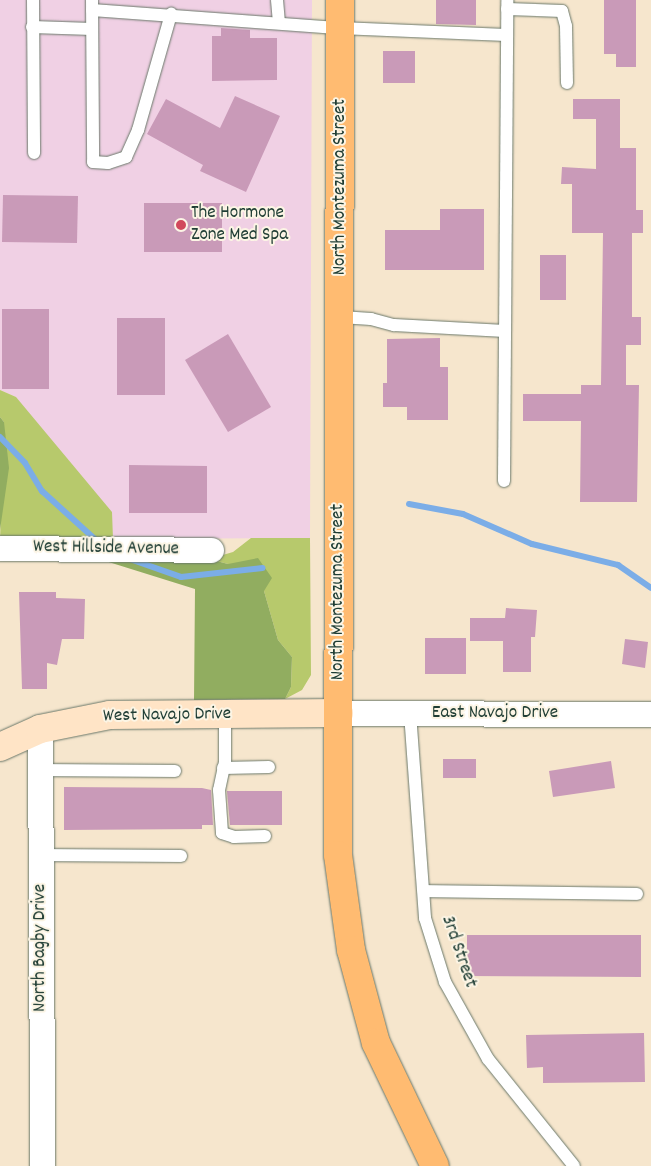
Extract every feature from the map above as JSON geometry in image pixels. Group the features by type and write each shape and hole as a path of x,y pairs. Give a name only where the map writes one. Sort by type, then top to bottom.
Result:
{"main road":[{"name":"North Montezuma Street","path":"340,0 338,855 351,950 376,1043 435,1166"}],"street":[{"name":"West Hillside Avenue","path":"0,548 211,550"},
{"name":"East Navajo Drive","path":"339,713 651,714"},
{"name":"West Navajo Drive","path":"0,747 40,729 110,715 339,713"},
{"name":"North Bagby Drive","path":"40,729 42,1166"}],"lane":[{"path":"33,0 34,153"},
{"path":"277,0 279,22"},
{"path":"504,481 506,4 562,12 566,26 567,83"},
{"path":"171,14 138,130 126,158 108,163 93,162 92,5 171,14 340,28 506,35"},
{"path":"32,28 92,29"},
{"path":"340,317 371,319 394,325 505,331"},
{"name":"3rd Street","path":"410,713 425,918 445,982 488,1059 574,1166"},
{"path":"225,714 224,768 219,790 222,833 234,836 265,836"},
{"path":"224,768 270,767"},
{"path":"40,770 174,771"},
{"path":"40,855 182,856"},
{"path":"424,891 637,894"}],"shaded area":[{"path":"0,0 312,0 310,538 113,539 16,397 0,390"}],"green space":[{"path":"0,390 16,397 112,512 113,539 0,541 4,422 0,417"},
{"path":"0,417 4,422 9,468 0,530"},
{"path":"251,538 310,538 311,675 302,690 285,699 291,687 292,657 278,640 264,591 228,564 209,559 233,552"},
{"path":"258,558 272,578 264,591 278,640 292,657 291,687 285,699 194,700 195,589 99,559 209,559 228,564"}],"building":[{"path":"436,0 476,0 476,25 436,24"},
{"path":"604,0 636,0 636,67 616,67 616,54 604,54"},
{"path":"221,28 250,30 250,38 277,38 277,80 212,81 212,36 221,36"},
{"path":"383,51 415,51 415,83 383,83"},
{"path":"235,96 280,116 246,192 200,171 203,165 147,134 166,99 220,128"},
{"path":"573,99 620,99 620,148 636,148 636,210 643,210 643,233 632,233 632,317 641,317 641,345 626,345 626,385 639,385 637,502 580,502 581,421 523,421 523,394 581,394 581,385 601,385 603,233 572,233 572,184 561,184 562,167 596,169 596,119 573,119"},
{"path":"3,195 78,196 77,243 2,242"},
{"path":"144,203 222,203 222,252 144,252"},
{"path":"440,209 484,209 484,270 385,270 385,230 440,230"},
{"path":"540,255 566,255 566,300 540,300"},
{"path":"2,309 49,309 49,389 2,389"},
{"path":"117,318 165,318 165,395 117,395"},
{"path":"228,334 271,407 228,432 185,360"},
{"path":"440,338 440,367 448,367 448,420 407,420 407,407 383,407 383,383 387,383 387,339"},
{"path":"129,465 207,466 207,513 129,513"},
{"path":"19,592 56,592 56,598 85,599 84,639 62,639 57,665 47,663 47,689 22,689"},
{"path":"506,608 537,610 535,637 531,637 531,672 503,672 503,641 470,641 470,618 505,618"},
{"path":"425,638 466,638 466,674 425,674"},
{"path":"625,639 648,642 645,668 622,664"},
{"path":"443,759 476,759 476,778 443,778"},
{"path":"611,761 615,788 553,797 549,771"},
{"path":"64,787 202,788 211,790 213,825 202,825 202,829 64,830"},
{"path":"227,791 282,791 282,825 230,825"},
{"path":"467,935 641,935 641,977 467,976"},
{"path":"644,1033 645,1082 543,1083 543,1067 527,1068 526,1035"}],"waterway":[{"path":"0,437 25,463 42,491 97,541"},
{"path":"409,504 463,514 532,544 618,565 651,588"},
{"path":"127,558 181,577 263,568"}],"place":[{"name":"The Hormone Zone Med Spa","path":"181,225"}]}
